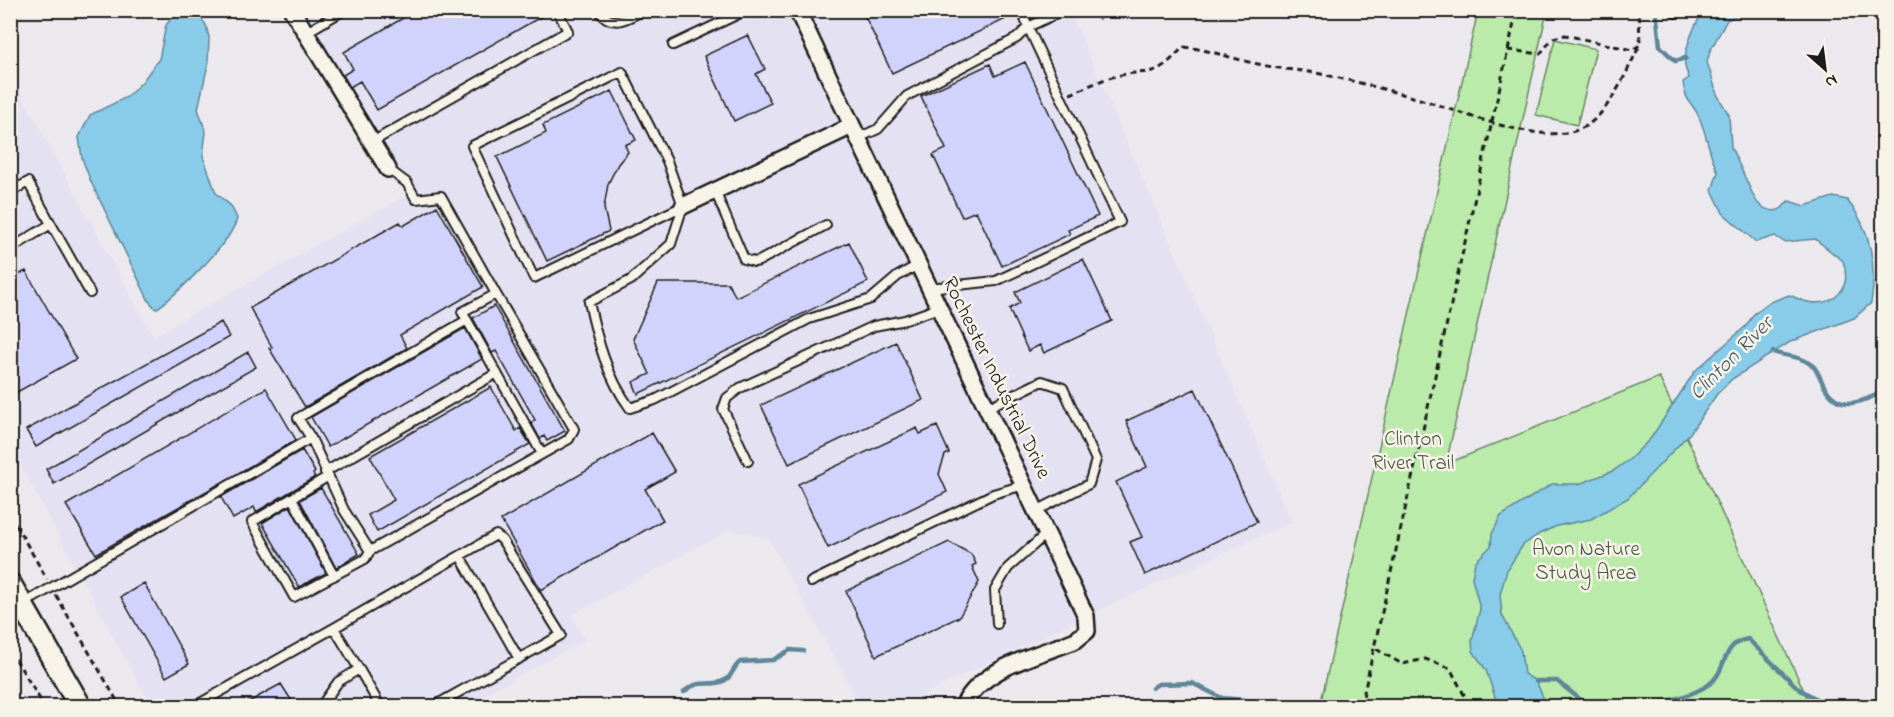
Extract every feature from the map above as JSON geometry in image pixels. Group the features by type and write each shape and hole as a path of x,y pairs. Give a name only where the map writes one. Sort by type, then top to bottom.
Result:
{"main road":[{"path":"10,584 80,706"}],"street":[{"path":"292,10 388,169"},
{"name":"Rochester Industrial Drive","path":"797,10 1086,616 1088,631 1076,640 993,674 979,684 963,706"},
{"path":"683,206 855,132"}],"lane":[{"path":"305,33 344,10"},
{"path":"372,142 568,31 557,10"},
{"path":"598,10 605,19 611,21 623,20 644,10"},
{"path":"673,45 747,10"},
{"path":"929,288 996,281 1120,222 1022,10"},
{"path":"855,132 878,129 907,96 998,50 1017,39 1028,27 1064,10"},
{"path":"683,206 534,278 472,146 622,72 667,161 683,206 670,244 632,280 589,302 598,341 618,392 630,408 655,400 809,319 871,299 898,276 918,265"},
{"path":"388,169 407,183 416,199 441,196 574,429 569,439 542,452 370,551 364,559 294,597 252,522 497,373"},
{"path":"10,192 28,182 90,293"},
{"path":"715,191 744,259 748,261 759,261 826,225"},
{"path":"10,249 51,224"},
{"path":"496,294 462,312 542,452"},
{"path":"748,461 723,410 727,398 740,388 874,326 905,320 939,308"},
{"path":"370,551 344,510 311,438 298,418 467,320"},
{"path":"987,408 1042,381 1063,388 1096,460 1089,484 1036,511"},
{"path":"22,604 311,438"},
{"path":"811,582 993,494 1024,485"},
{"path":"292,498 334,576"},
{"path":"996,624 995,590 1008,568 1047,533"},
{"path":"195,706 496,535 502,540 561,635 434,706"},
{"path":"460,556 519,659"},
{"path":"334,628 380,706"},
{"path":"321,706 327,694 338,682 359,669"}],"path":[{"path":"1078,10 1099,18 1109,10"},
{"path":"1362,706 1517,12 1508,10"},
{"path":"1061,97 1111,77 1152,73 1167,66 1183,47 1257,64 1320,74 1412,96 1491,124 1550,132 1572,132 1586,126 1613,97 1640,45 1639,10"},
{"path":"1508,50 1540,54 1553,38 1565,35 1632,50 1640,45"},
{"path":"10,515 120,706"},
{"path":"1375,649 1402,664 1425,659 1450,668 1470,706"},
{"path":"10,650 44,706"}],"shaded area":[{"path":"304,11 1070,11 1292,522 1086,616 900,706 861,706 768,538 730,530 572,615 585,640 464,706 151,706 11,448 10,73 153,336 412,192"}],"green space":[{"name":"Avon Nature Study Area","path":"1478,11 1547,11 1446,464 1659,377 1811,706 1320,706"},
{"path":"1555,39 1596,49 1577,125 1536,115"}],"water":[{"path":"178,11 196,11 206,25 209,37 208,64 198,109 206,132 203,156 216,193 231,206 237,218 233,228 215,253 177,292 156,309 149,301 91,182 82,158 79,137 90,115 127,97 142,82 159,59 166,25"},
{"name":"Clinton River","path":"1704,11 1747,11 1727,20 1710,51 1707,62 1717,94 1729,115 1731,147 1755,199 1763,207 1775,211 1789,201 1805,206 1833,197 1847,200 1867,235 1873,276 1871,303 1854,318 1790,342 1732,379 1717,394 1690,433 1628,498 1591,519 1557,526 1523,545 1507,570 1500,594 1502,615 1521,651 1524,674 1536,681 1547,706 1498,706 1486,670 1473,651 1472,641 1480,609 1472,578 1475,562 1491,546 1492,534 1501,516 1552,484 1579,484 1613,471 1630,459 1651,438 1695,371 1746,326 1754,314 1768,303 1789,295 1800,300 1818,303 1834,298 1843,287 1845,270 1843,261 1815,239 1784,242 1775,236 1756,242 1723,213 1712,190 1718,172 1702,124 1686,95 1683,82 1689,78 1685,68 1688,44"}],"building":[{"path":"417,10 551,11 377,110 360,81 350,87 343,75 353,69 344,52"},
{"path":"862,10 1002,10 1006,19 892,73"},
{"path":"748,35 765,69 756,74 771,103 734,121 704,56"},
{"path":"1025,62 1098,216 1068,230 1070,234 1002,266 976,211 962,217 933,155 946,149 921,96 990,64 995,76"},
{"path":"612,91 636,140 625,145 628,152 618,164 608,184 604,208 609,231 547,261 497,157 546,133 543,125"},
{"path":"437,206 483,287 400,335 407,348 305,407 269,348 272,347 250,308 400,222 403,226"},
{"path":"849,242 868,282 638,394 633,382 650,374 633,339 658,283 728,283 736,297"},
{"path":"1083,259 1112,321 1044,353 1040,345 1028,351 1009,309 1020,303 1015,292"},
{"path":"26,271 76,359 10,396 10,279"},
{"path":"494,306 565,431 547,441 544,436 540,439 531,422 535,420 496,351 492,353 473,318"},
{"path":"221,322 229,337 36,447 26,430"},
{"path":"465,328 482,359 328,447 311,417"},
{"path":"896,342 923,400 789,464 761,405"},
{"path":"248,352 256,367 54,484 46,469"},
{"path":"491,387 516,431 520,428 530,444 377,532 368,515 394,500 370,456"},
{"path":"266,388 296,440 96,554 66,505"},
{"path":"1195,389 1257,522 1145,575 1130,542 1142,537 1116,482 1147,467 1126,421"},
{"path":"937,426 949,453 945,455 939,474 947,492 828,548 798,484 917,428 920,434"},
{"path":"652,433 675,472 645,489 663,520 541,590 501,520"},
{"path":"302,450 315,472 313,474 315,477 256,512 254,507 233,519 221,497"},
{"path":"321,488 359,554 336,568 300,500"},
{"path":"290,506 326,573 299,587 262,523"},
{"path":"949,542 971,554 976,564 972,566 979,582 959,617 876,656 846,591"},
{"path":"144,583 189,664 166,677 121,597"},
{"path":"281,684 295,706 242,706 268,691"}],"waterway":[{"path":"1656,10 1660,46 1675,61 1686,58"},
{"path":"1773,352 1798,358 1812,365 1826,389 1839,401 1853,403 1884,391"},
{"path":"1646,706 1686,696 1708,685 1719,673 1733,646 1748,639 1799,689 1829,706"},
{"path":"684,692 698,684 725,680 740,662 773,660 790,650 803,651"},
{"path":"1536,681 1557,681 1581,700 1610,706"},
{"path":"1152,688 1158,684 1192,683 1222,698 1244,700 1256,706"},
{"path":"1009,701 1090,706"},
{"path":"1862,706 1870,702 1884,703"}],"park label":[{"name":"Clinton River Trail","path":"1413,452"}]}
